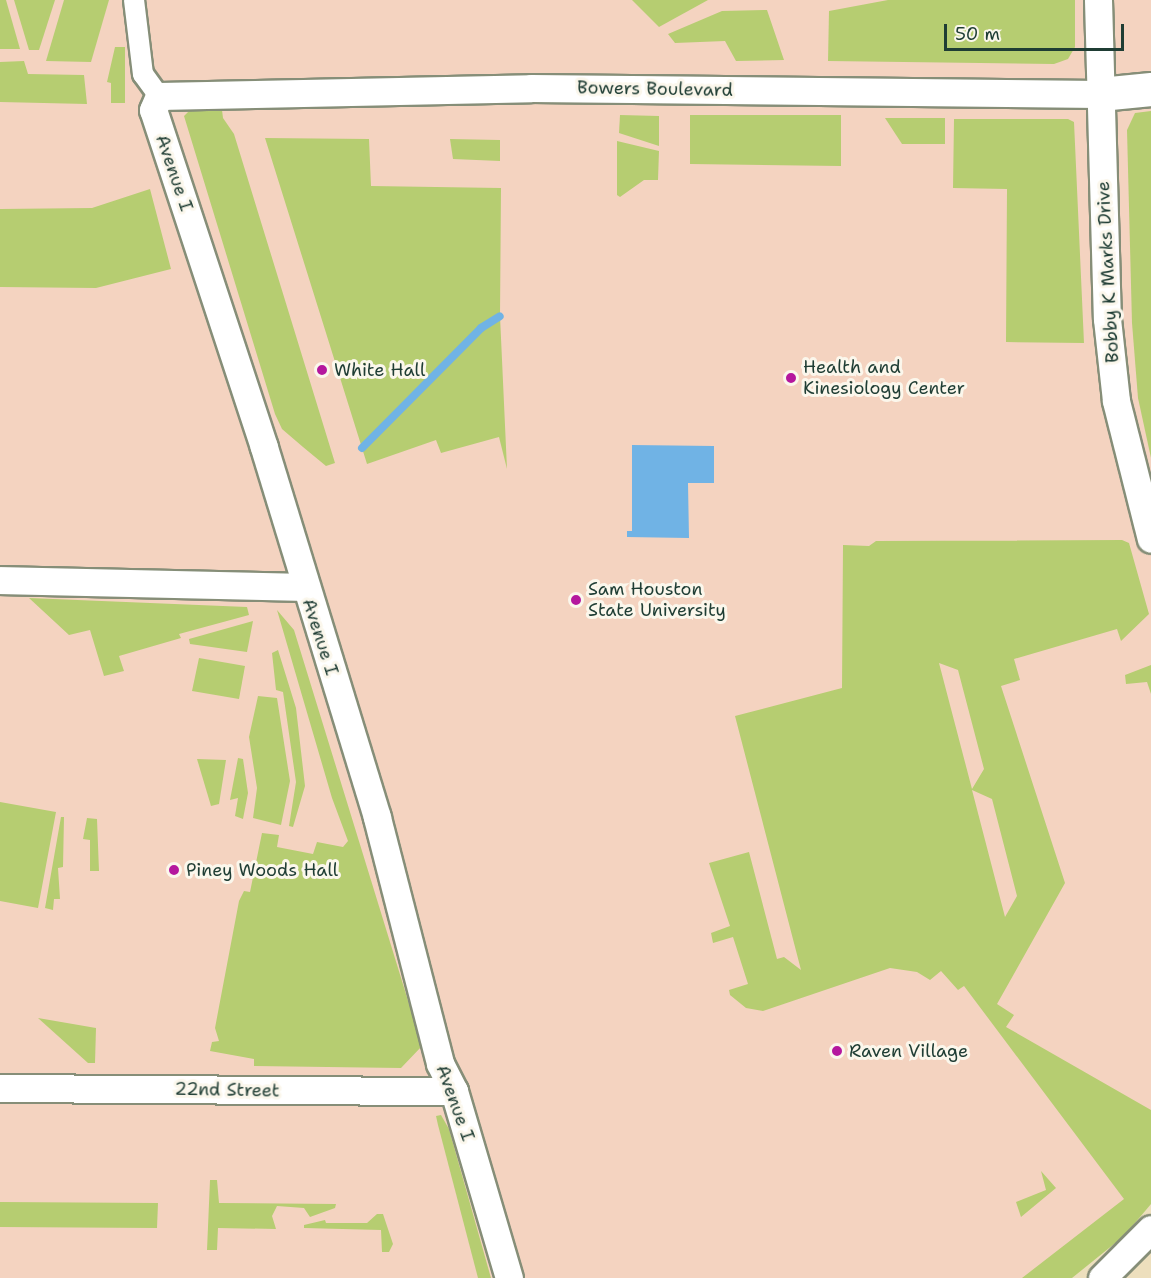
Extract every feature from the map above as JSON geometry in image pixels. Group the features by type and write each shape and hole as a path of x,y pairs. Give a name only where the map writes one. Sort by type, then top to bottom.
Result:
{"street":[{"path":"134,0 143,74 159,96"},
{"name":"Bobby K Marks Drive","path":"1098,0 1107,319 1116,401 1151,539"},
{"name":"Bowers Boulevard","path":"159,96 531,88 1100,94 1151,89"},
{"name":"Avenue I","path":"159,96 153,110 264,447 304,587 377,817 440,1063 454,1091 509,1278"},
{"path":"0,580 304,587"},
{"name":"22nd Street","path":"0,1088 454,1091"},
{"path":"1102,1278 1151,1229"}],"shaded area":[{"name":"Sam Houston State University","path":"0,0 1151,0 1151,1200 1061,1278 0,1278"}],"green space":[{"path":"0,0 6,0 20,49 0,49"},
{"path":"14,0 55,0 39,50 29,50"},
{"path":"64,0 109,0 91,62 46,61"},
{"path":"632,0 708,0 659,27"},
{"path":"888,0 1075,0 1075,47 1068,59 1054,64 828,61 829,11"},
{"path":"767,10 784,60 736,61 725,41 675,43 668,34 722,11"},
{"path":"115,47 125,47 125,103 111,103 111,83 107,82"},
{"path":"24,61 28,74 84,75 87,104 0,102 0,62"},
{"path":"191,109 222,110 223,118 234,134 335,463 326,466 282,429 275,414 184,116"},
{"path":"1151,111 1151,458 1138,398 1132,323 1127,130 1135,113"},
{"path":"620,115 659,116 659,146 619,133"},
{"path":"690,115 841,115 841,166 690,164"},
{"path":"885,118 945,118 945,144 902,144"},
{"path":"954,119 1068,119 1074,122 1084,343 1006,342 1007,189 953,188"},
{"path":"265,138 369,139 371,186 501,188 500,316 507,469 499,437 441,453 436,440 367,464"},
{"path":"450,139 500,140 500,161 453,159"},
{"path":"617,141 659,151 658,180 644,180 620,197 617,195"},
{"path":"150,189 171,269 96,288 0,287 0,209 92,208"},
{"path":"1122,540 1129,543 1149,614 1121,641 1117,629 1014,659 1020,680 1001,686 1065,883 997,1004 1014,1015 1006,1027 1151,1110 1151,1204 1124,1236 1072,1278 1022,1278 1124,1199 964,986 958,990 941,971 930,980 917,972 890,968 763,1011 746,1008 730,995 729,990 748,984 733,937 713,943 711,933 730,926 709,863 749,852 777,959 784,957 801,970 735,716 842,688 843,545 869,546 876,541","holes":["939,663 958,670 984,769 972,789","972,790 992,799 1017,896 1005,917"]},
{"path":"29,598 247,607 249,615 179,634 181,638 119,656 124,671 104,676 90,630 69,635"},
{"path":"277,610 294,630 422,1046 401,1068 254,1066 254,1059 210,1051 212,1042 219,1041 215,1028 239,901 244,891 250,892 262,833 279,835 277,847 313,854 317,842 343,847 348,841 332,798"},
{"path":"253,621 247,652 190,644 189,639"},
{"path":"278,650 296,708 305,786 293,827 289,826 296,782 283,692 276,690 272,653"},
{"path":"199,658 245,666 239,699 192,691"},
{"path":"1151,665 1151,694 1147,682 1126,684 1125,675"},
{"path":"258,696 277,698 290,781 281,825 253,818 257,788 249,737"},
{"path":"238,758 243,759 248,793 243,819 235,816 238,798 230,800"},
{"path":"197,759 226,760 219,804 211,806"},
{"path":"0,802 56,812 38,908 0,901"},
{"path":"61,817 64,817 63,867 58,868 60,899 54,899 53,910 45,908"},
{"path":"87,818 97,819 99,871 90,871 90,840 83,839"},
{"path":"38,1018 96,1028 95,1063 88,1063"},
{"path":"441,1115 449,1129 491,1278 478,1278 438,1125 436,1116"},
{"path":"1041,1171 1056,1188 1021,1217 1016,1202 1046,1190"},
{"path":"210,1180 217,1180 219,1203 336,1204 335,1208 310,1217 304,1208 277,1206 272,1216 276,1229 218,1228 217,1250 207,1250"},
{"path":"0,1202 158,1203 157,1228 0,1227"},
{"path":"377,1214 383,1214 393,1244 389,1252 382,1252 381,1230 304,1228 304,1225 325,1220 326,1223 367,1223"}],"water":[{"path":"632,445 714,446 714,483 688,483 689,538 627,537 627,531 632,531"}],"waterway":[{"path":"362,448 481,328 500,316"}],"place":[{"name":"White Hall","path":"322,370"},
{"name":"Health and Kinesiology Center","path":"791,378"},
{"name":"Sam Houston State University","path":"576,600"},
{"name":"Piney Woods Hall","path":"174,870"},
{"name":"Raven Village","path":"837,1051"}]}
